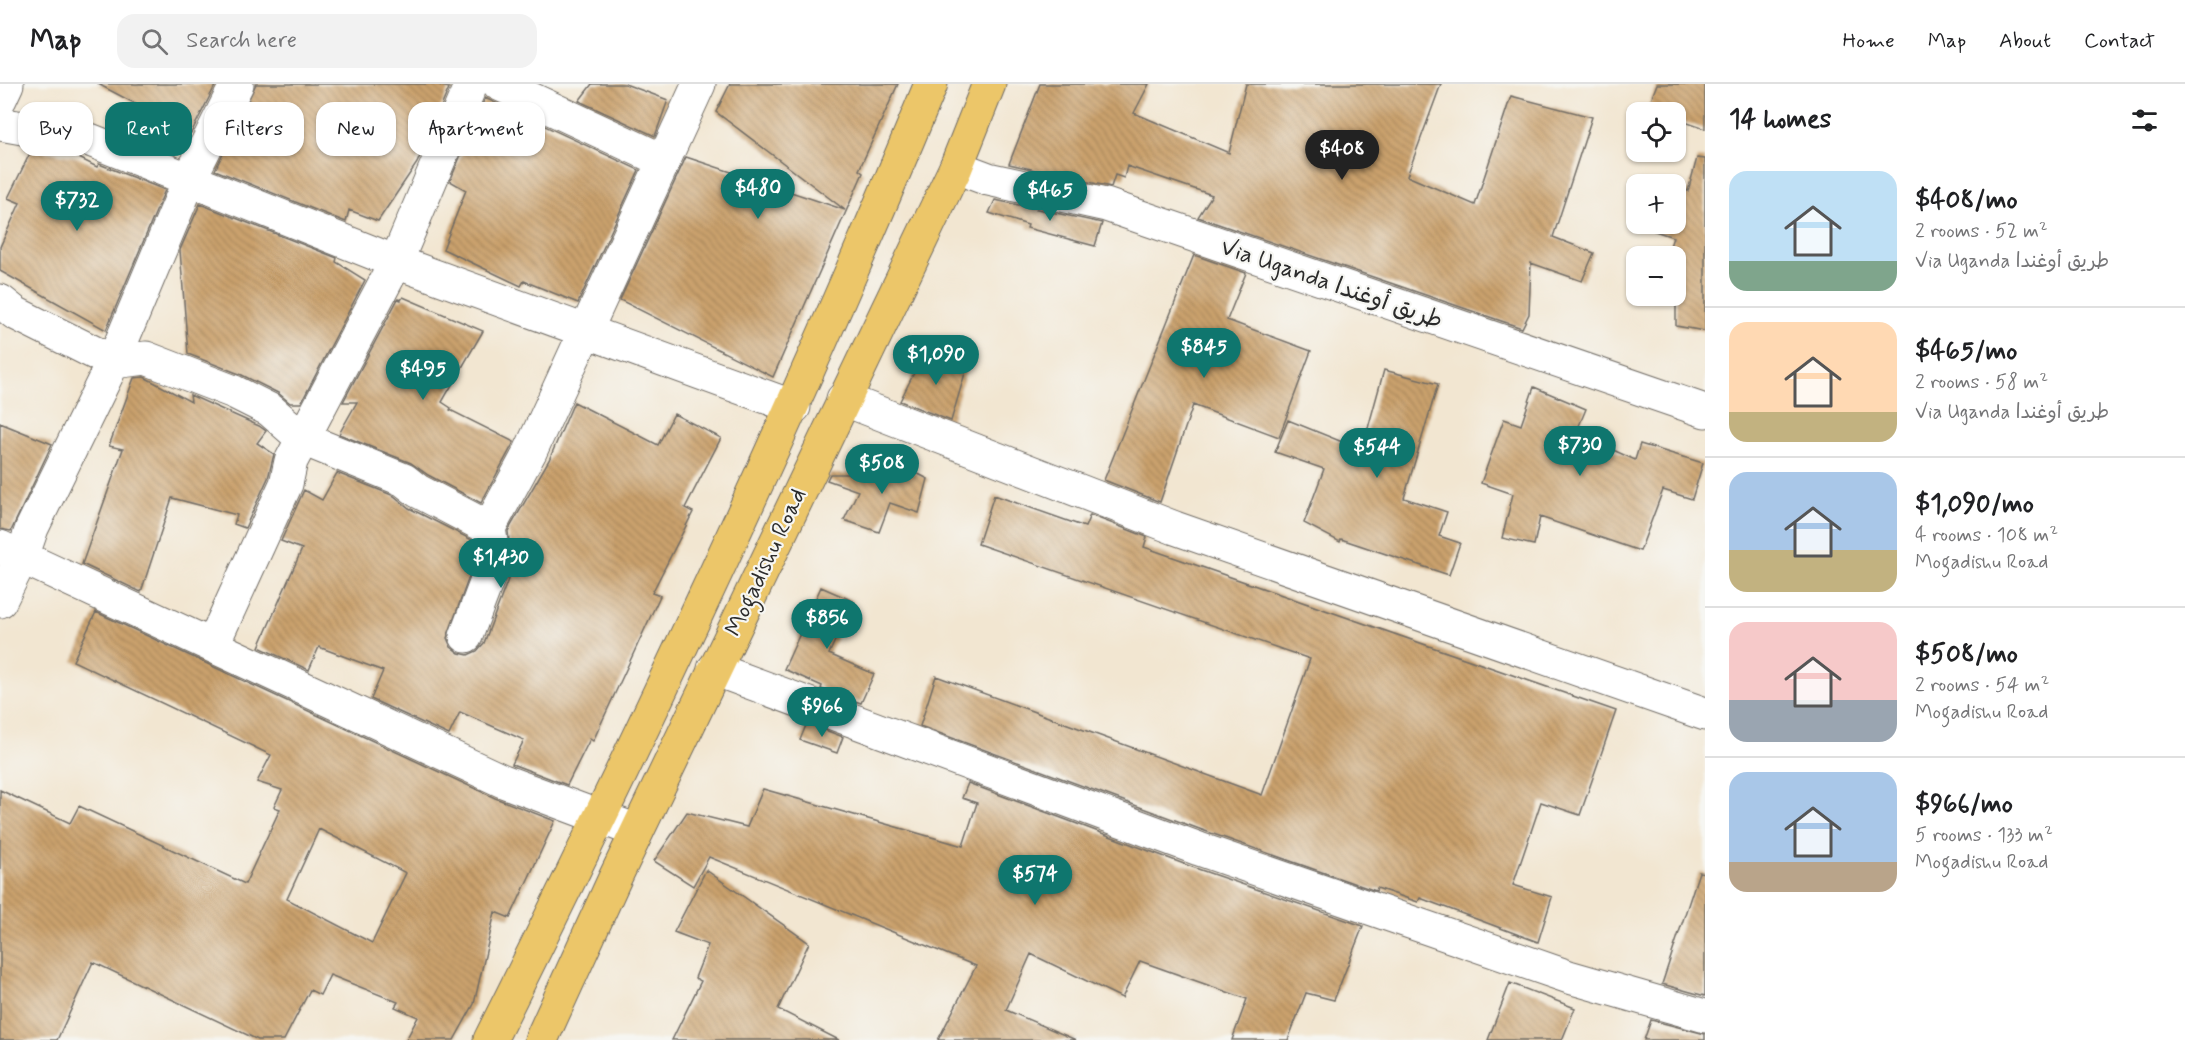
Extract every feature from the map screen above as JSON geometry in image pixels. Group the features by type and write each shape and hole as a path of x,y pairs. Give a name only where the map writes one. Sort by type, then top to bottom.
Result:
{"highway":[{"name":"Mogadishu Road","path":"490,1040 602,816 794,407 931,84"},
{"name":"Mogadishu Road","path":"541,1040 714,669 956,167 989,84"}],"street":[{"path":"0,99 8,84"},
{"path":"0,601 11,552 32,528 113,362 190,178 237,84"},
{"path":"213,644 286,484 291,461 396,262 471,84"},
{"path":"499,84 664,161"},
{"path":"466,636 494,562 489,528 530,452 588,330 699,84"},
{"path":"0,124 90,140 396,262 588,330 794,407"},
{"name":"Via Uganda طريق أوغندا","path":"956,167 988,179 1106,205 1705,411"},
{"path":"0,301 15,313 113,362 146,358 234,392 270,410 303,439 404,480 418,491 489,528"},
{"path":"843,399 1175,528 1705,714"},
{"path":"11,552 213,644 503,781 638,831"},
{"path":"714,669 1210,853 1569,977 1705,1016"}],"building":[{"path":"98,84 216,84 207,102 204,102 204,108 192,131 192,102 132,102"},
{"path":"256,84 435,84 449,88 443,102 408,102 408,156 420,156 378,221 349,210 346,222 215,170 222,156 304,156 304,102 247,102"},
{"path":"592,84 625,84 668,100 655,136 579,101"},
{"path":"730,84 898,84 859,170 863,173 773,377 620,300 686,157 845,210 716,112"},
{"path":"1040,84 1149,84 1134,113 1229,153 1246,84 1441,84 1407,176 1475,205 1511,96 1592,117 1553,237 1594,253 1582,281 1531,263 1529,314 1522,328 1198,217 1212,195 1127,166 1124,178 1115,175 1111,187 1009,164"},
{"path":"1657,84 1705,84 1705,129 1686,122 1686,102 1650,102"},
{"path":"545,126 639,170 578,303 524,281 521,286 443,249 466,190 450,181 461,156 545,156"},
{"path":"29,156 77,157 97,167 99,164 165,190 106,330 0,271 0,247 20,203 8,198"},
{"path":"1697,158 1705,159 1705,331 1676,326 1676,306 1686,306 1686,246 1670,246 1673,237 1664,234 1686,234 1686,190 1688,191"},
{"path":"995,200 1102,223 1095,246 1027,228 1028,225 989,213"},
{"path":"200,204 337,258 336,262 365,280 301,403 290,403 278,393 242,375 188,354 180,250"},
{"path":"1194,255 1246,273 1227,320 1311,351 1279,437 1193,405 1160,502 1104,480"},
{"path":"403,297 483,331 442,402 451,408 450,410 514,442 481,503 428,475 411,463 339,434 357,402 343,402 398,299 401,300"},
{"path":"923,355 968,363 951,421 900,401"},
{"path":"1384,370 1438,384 1404,498 1447,512 1439,536 1460,543 1449,575 1341,539 1340,542 1304,523 1324,469 1275,452 1288,420 1362,450"},
{"path":"144,377 191,402 190,395 259,426 266,431 257,443 274,454 268,478 245,528 234,524 237,515 172,498 141,592 82,564 123,449 109,446 134,378"},
{"path":"1534,387 1586,409 1576,433 1635,460 1640,444 1703,463 1692,499 1663,490 1640,551 1540,517 1534,545 1502,538 1513,494 1481,483 1504,419 1521,425"},
{"path":"574,402 658,445 674,414 721,438 685,508 693,512 652,593 660,596 593,741 590,739 567,785 512,764 524,740 460,712 449,735 371,699 383,671 319,647 309,670 259,647 302,549 281,541 304,490 322,500 337,473 394,496 409,508 472,540 475,560 447,638 451,647 459,653 468,655 477,651 484,643 512,569 508,531 549,460"},
{"path":"0,423 52,444 11,531 0,529"},
{"path":"899,464 928,479 919,513 890,503 879,532 844,520 858,491 827,480 830,474 894,474"},
{"path":"994,495 1085,527 1090,515 1147,537 1144,547 1616,711 1580,815 1541,802 1513,885 1552,897 1538,942 1420,898 1418,902 1377,888 1376,891 920,726 936,676 1262,795 1310,659 978,544"},
{"path":"821,587 853,601 829,654 874,674 861,703 821,689 822,686 784,669"},
{"path":"96,612 495,798 555,821 510,918 495,912 474,1004 454,1040 406,1040 418,1017 395,1007 398,1002 330,975 320,995 310,990 284,1040 258,1040 93,962 57,1040 0,1040 0,790 70,823 79,806 245,884 280,809 274,807 282,790 257,782 271,755 73,661","holes":["319,829 406,873 372,943 287,899"]},
{"path":"807,723 843,737 837,753 800,740"},
{"path":"968,783 1192,867 1363,926 1334,1000 1306,993 1288,1040 1232,1040 1247,999 1140,961 1122,998 1031,954 1006,1010 1076,1040 938,1040 976,966 709,857 693,886 654,861 687,812 747,827 763,789 963,846 977,803 962,798"},
{"path":"706,870 809,943 778,1009 839,1040 672,1040 701,981 695,978 708,945 674,932"},
{"path":"1699,872 1705,873 1705,996 1662,984"},
{"path":"1510,983 1575,1008 1562,1040 1488,1040"},
{"path":"1651,1020 1705,1034 1705,1040 1644,1040"}]}
